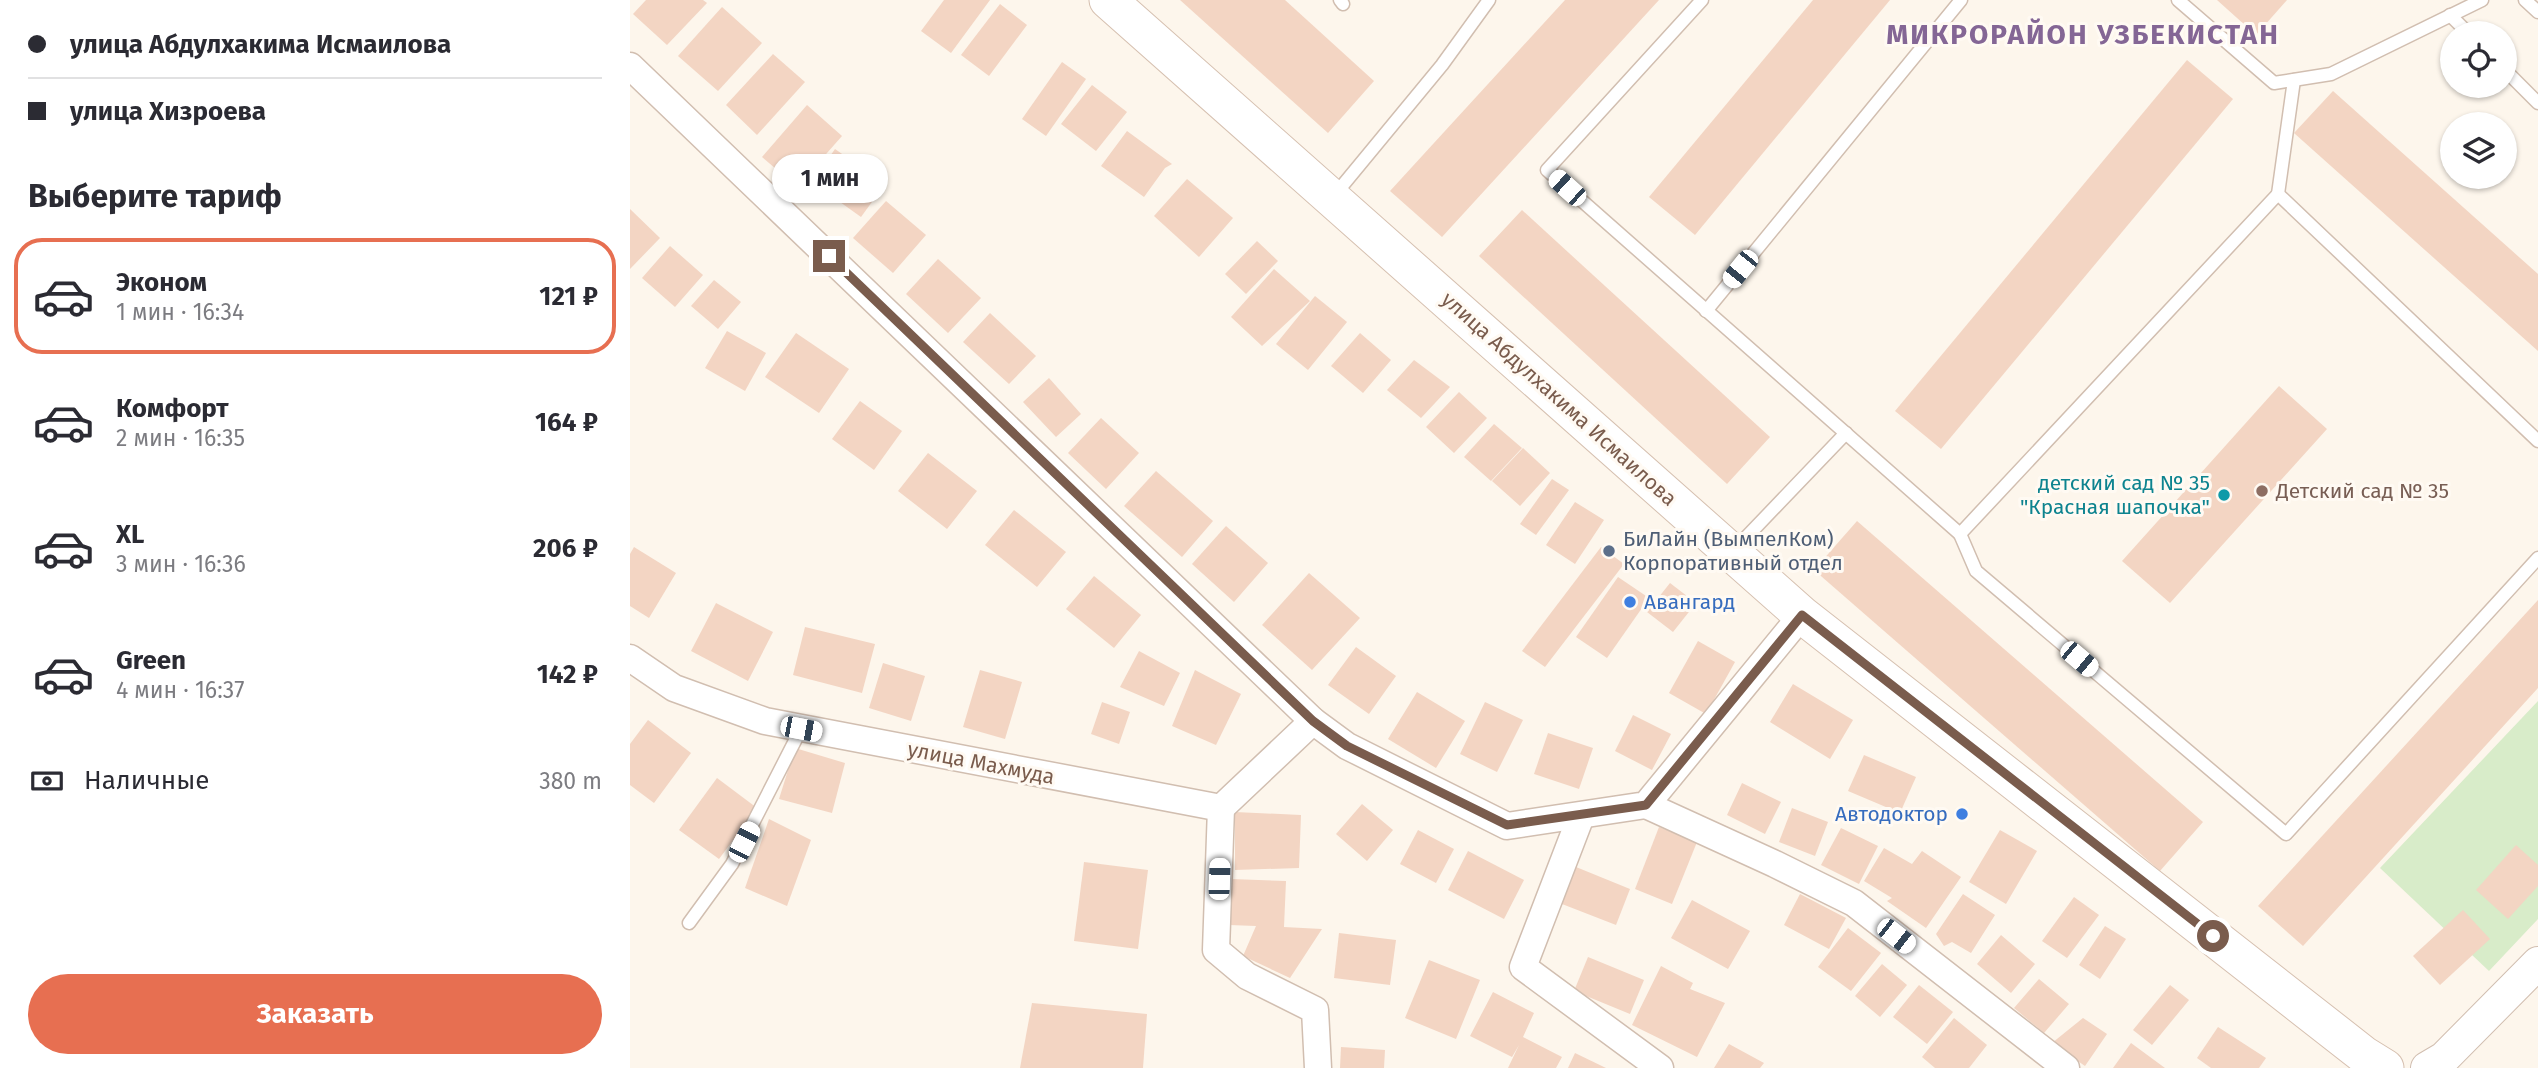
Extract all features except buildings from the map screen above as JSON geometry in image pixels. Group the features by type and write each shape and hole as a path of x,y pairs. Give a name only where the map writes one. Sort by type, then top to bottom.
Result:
{"main road":[{"name":"улица Абдулхакима Исмаилова","path":"1108,0 1802,615 2364,1055 2385,1068"}],"street":[{"path":"630,66 1313,721 1347,746 1507,825 1646,805 1854,903 2066,1068"},
{"path":"1646,805 1802,615"},
{"name":"улица Махмуда","path":"630,658 674,688 765,721 1221,808"},
{"path":"1313,721 1221,808 1216,950 1247,976 1315,1010 1318,1068"},
{"path":"1581,816 1523,967 1660,1068"},
{"path":"2427,1068 2444,1058 2538,963"}],"lane":[{"path":"1332,198 1442,65 1489,0"},
{"path":"1702,0 1548,170 1960,534 1976,571 2286,834 2538,558"},
{"path":"1706,311 1961,0"},
{"path":"2178,0 2274,83 2331,74 2482,0"},
{"path":"2525,0 2538,12"},
{"path":"2450,15 2456,21"},
{"path":"1960,534 2278,194 2294,80"},
{"path":"2517,82 2538,103"},
{"path":"2278,194 2538,441"},
{"path":"1731,552 1846,433"},
{"path":"689,923 732,864 801,729"}],"green space":[{"path":"2538,701 2538,919 2489,971 2380,868"}],"place":[{"name":"Детский сад № 35","path":"2262,491"},
{"name":"детский сад № 35 \"Красная шапочка\"","path":"2224,495"},
{"name":"БиЛайн (ВымпелКом) Корпоративный отдел","path":"1609,551"},
{"name":"Авангард","path":"1630,602"},
{"name":"Автодоктор","path":"1962,814"}],"district":[{"name":"МИКРОРАЙОН УЗБЕКИСТАН","path":"2083,34"}],"route":[{"path":"829,256 1313,721 1347,746 1507,825 1646,805 1802,615 2213,936"}]}
